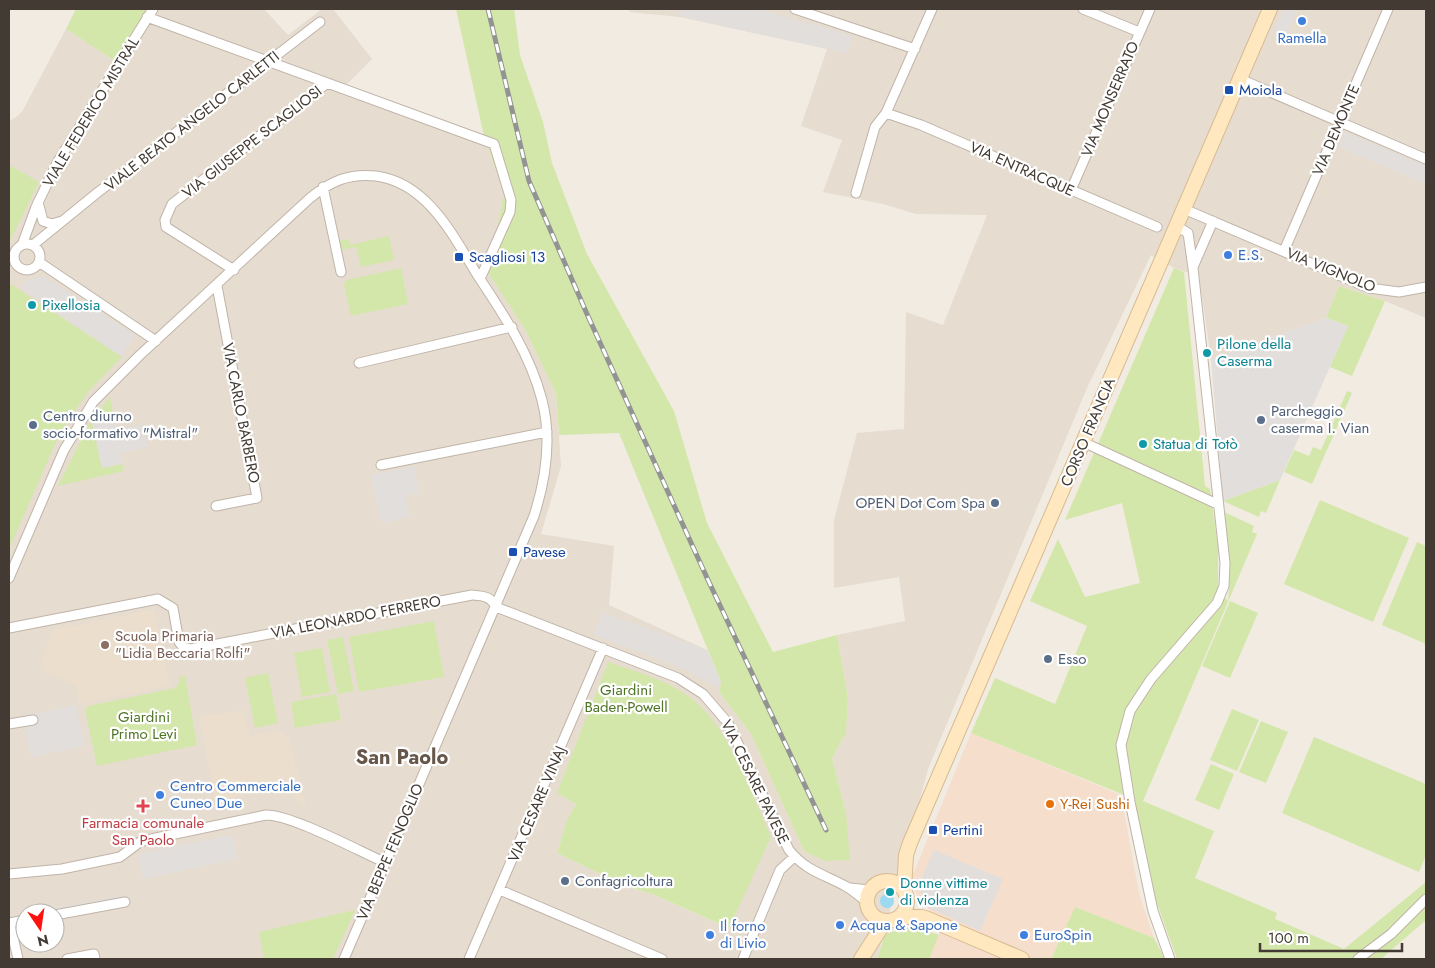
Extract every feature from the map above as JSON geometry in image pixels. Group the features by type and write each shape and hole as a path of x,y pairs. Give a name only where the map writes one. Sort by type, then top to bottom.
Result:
{"main road":[{"name":"CORSO FRANCIA","path":"884,880 906,855 1270,9"},
{"name":"CORSO FRANCIA","path":"906,855 906,895"},
{"path":"862,957 872,916 868,896 884,880 896,882 922,917"},
{"path":"862,957 893,919 906,908 906,895"},
{"path":"872,916 893,919 922,917 1022,959"}],"street":[{"name":"VIALE FEDERICO MISTRAL","path":"15,251 57,163 153,9"},
{"path":"795,9 915,49"},
{"path":"856,193 875,127 886,112 932,9"},
{"path":"1083,9 1139,32"},
{"name":"VIA MONSERRATO","path":"1071,190 1150,9"},
{"name":"VIA DEMONTE","path":"1284,251 1388,9"},
{"path":"147,17 326,84"},
{"name":"VIALE BEATO ANGELO CARLETTI","path":"33,245 320,22"},
{"path":"1240,79 1426,159"},
{"name":"VIA GIUSEPPE SCAGLIOSI","path":"234,270 166,226 164,220 172,204 326,84 494,144 511,200 480,279"},
{"name":"VIA ENTRACQUE","path":"886,112 922,125 1157,227"},
{"path":"9,578 64,450 93,402 156,341 323,187 341,178 366,175 382,177 407,187 418,194 437,213 512,328 533,373 542,401 547,432 544,477 540,498 496,607"},
{"path":"323,187 341,272"},
{"path":"38,202 43,221 52,224 65,220"},
{"name":"VIA VIGNOLO","path":"1184,209 1369,288 1398,292 1426,287"},
{"path":"1193,268 1212,221"},
{"path":"1170,958 1153,911 1130,802 1122,745 1130,710 1151,679 1217,603 1224,586 1225,563 1188,233 1176,226"},
{"path":"9,269 18,266 30,269 39,262 40,254 33,245 15,251 14,259 18,266"},
{"path":"39,262 156,341"},
{"name":"VIA CARLO BARBERO","path":"216,506 257,498 217,286"},
{"path":"359,363 512,328"},
{"path":"381,465 547,432"},
{"path":"1083,442 1217,504"},
{"name":"VIA LEONARDO FERRERO","path":"9,628 158,599 173,608 180,642 183,647 191,648 472,595 492,599 496,607"},
{"name":"VIA CESARE PAVESE","path":"496,607 678,678 703,694 728,723 784,842 794,857 812,872 868,896"},
{"name":"VIA BEPPE FENOGLIO","path":"344,959 496,607"},
{"name":"VIA CESARE VINAJ","path":"469,959 603,648"},
{"path":"9,724 33,720"},
{"path":"9,874 62,869 106,861 120,857 140,842 266,815 274,815 292,822 386,863"},
{"path":"744,959 780,870 794,857"},
{"path":"500,890 662,959"},
{"path":"1358,959 1391,934 1426,898"},
{"path":"65,912 125,902"},
{"path":"15,922 10,923 15,946"},
{"path":"66,959 94,954 95,959"}],"shaded area":[{"path":"147,9 264,9 288,35 322,9 333,9 372,59 346,85 484,136 504,194 488,273 526,331 556,394 561,466 541,534 614,546 609,605 707,650 721,682 719,692 751,734 804,851 846,813 832,758 846,733 848,698 837,635 905,621 899,577 834,588 834,520 857,433 904,429 906,312 943,325 987,215 916,214 883,204 823,192 842,140 801,126 827,49 680,17 630,12 628,9 1426,9 1426,318 1385,301 1339,286 1326,318 1211,359 1199,276 1174,268 1151,255 1087,388 928,769 877,959 9,959 9,121 18,116 23,110 66,29 115,61","holes":["608,662 771,837 728,928 652,894 625,886 557,853 567,820 576,804 558,793"]},
{"path":"679,9 758,9 853,36 847,53 677,16"},
{"path":"1284,9 1298,9 1286,36 1274,31"},
{"path":"1345,132 1426,166 1426,184 1339,147"},
{"path":"43,276 135,335 121,356 21,289 25,281"},
{"name":"Parcheggio caserma I. Vian","path":"1326,318 1348,326 1280,480 1223,501 1211,359"},
{"path":"114,417 117,430 143,424 148,447 120,453 122,464 102,468 92,422"},
{"path":"414,466 419,493 405,496 410,517 381,523 371,475"},
{"name":"Scuola Primaria \"Lidia Beccaria Rolfi\"","path":"154,609 170,686 79,704 76,685 45,673 41,660 53,630"},
{"path":"603,613 707,650 721,682 718,688 685,669 593,634"},
{"path":"76,705 85,746 31,757 22,716"},
{"path":"243,710 250,736 279,731 289,739 306,806 304,807 284,788 215,800 199,716"},
{"path":"971,733 1121,795 1139,893 1154,938 1075,907 1051,959 929,959 945,920 933,914 917,898 912,877"},
{"path":"232,835 237,859 143,879 138,854"},
{"path":"934,850 1003,879 980,931 927,907 918,886"},
{"path":"124,895 125,902 65,911 65,906"}],"green space":[{"path":"76,9 147,9 115,61 66,29"},
{"path":"456,9 514,9 520,55 543,122 552,163 587,254 674,411 707,523 773,652 837,635 848,698 846,733 832,758 846,813 850,860 825,861 804,851 751,734 719,692 721,682 619,433 559,435 556,394 526,331 488,273 504,194 484,136"},
{"path":"9,165 39,182 9,243"},
{"path":"389,236 394,260 361,267 356,247 341,250 339,241 349,239 350,245"},
{"path":"401,268 408,304 351,316 344,284 347,280"},
{"path":"1174,268 1184,272 1205,486 1210,489 1218,546 1218,590 1228,601 1230,578 1224,512 1254,526 1252,532 1257,534 1143,801 1214,831 1195,878 1277,913 1275,919 1344,949 1426,882 1426,920 1381,959 1177,959 1151,887 1134,799 971,733 995,678 1055,704 1087,626 1030,601 1058,539 1085,597 1140,583 1122,503 1065,520"},
{"path":"9,283 122,357 88,392 60,433 9,549"},
{"path":"1339,286 1385,301 1352,376 1330,367 1348,326 1326,318"},
{"path":"1347,391 1352,393 1312,484 1284,472 1294,450 1309,456 1313,447 1321,450"},
{"path":"110,397 114,417 92,422 102,468 122,464 124,471 58,486 91,420"},
{"path":"1280,480 1266,513 1261,511 1259,517 1223,501"},
{"path":"1320,500 1409,538 1373,622 1284,584"},
{"path":"1417,542 1426,546 1426,644 1382,625"},
{"path":"1230,601 1258,613 1230,678 1202,666"},
{"path":"434,621 444,677 359,692 349,637"},
{"path":"343,637 354,691 338,694 327,640"},
{"path":"322,648 330,692 302,697 294,653"},
{"name":"Giardini Baden-Powell","path":"608,662 663,682 692,699 717,726 747,782 771,837 729,928 652,894 625,886 557,853 567,820 576,804 557,793"},
{"path":"268,673 278,723 255,728 245,678"},
{"name":"Giardini Primo Levi","path":"185,676 197,745 97,766 85,710 88,706 175,688 179,683 179,677"},
{"path":"336,694 341,720 295,728 291,702"},
{"path":"1232,709 1259,720 1237,771 1210,760"},
{"path":"1261,721 1288,732 1266,783 1239,772"},
{"path":"1314,737 1426,784 1426,855 1419,872 1282,813"},
{"path":"1211,764 1234,774 1219,810 1195,800"},
{"path":"1075,907 1154,938 1165,959 1051,959"},
{"path":"355,910 333,959 264,959 259,932"},
{"path":"912,926 939,935 929,959 877,959 885,934"}],"water":[{"path":"884,894 890,894 894,901 890,908 884,908 880,904 880,898"}],"railway":[{"path":"488,9 529,181 587,314 708,580 826,830"}],"place":[{"name":"Ramella","path":"1302,21"},
{"name":"Moiola","path":"1229,90"},
{"name":"E.S.","path":"1228,255"},
{"name":"Scagliosi 13","path":"459,257"},
{"name":"Pixellosia","path":"32,305"},
{"name":"Pilone della Caserma","path":"1207,353"},
{"name":"Parcheggio caserma I. Vian","path":"1261,420"},
{"name":"Centro diurno socio-formativo \"Mistral\"","path":"33,425"},
{"name":"Statua di Totò","path":"1143,444"},
{"name":"OPEN Dot Com Spa","path":"995,503"},
{"name":"Pavese","path":"513,552"},
{"name":"Scuola Primaria \"Lidia Beccaria Rolfi\"","path":"105,645"},
{"name":"Esso","path":"1048,659"},
{"name":"Centro Commerciale Cuneo Due","path":"160,795"},
{"name":"Y-Rei Sushi","path":"1050,804"},
{"name":"Farmacia comunale San Paolo","path":"143,806"},
{"name":"Pertini","path":"933,830"},
{"name":"Confagricoltura","path":"565,881"},
{"name":"Donne vittime di violenza","path":"890,892"},
{"name":"Acqua & Sapone","path":"840,925"},
{"name":"Il forno di Livio","path":"710,935"},
{"name":"EuroSpin","path":"1024,935"}],"district":[{"name":"San Paolo","path":"402,757"}]}
